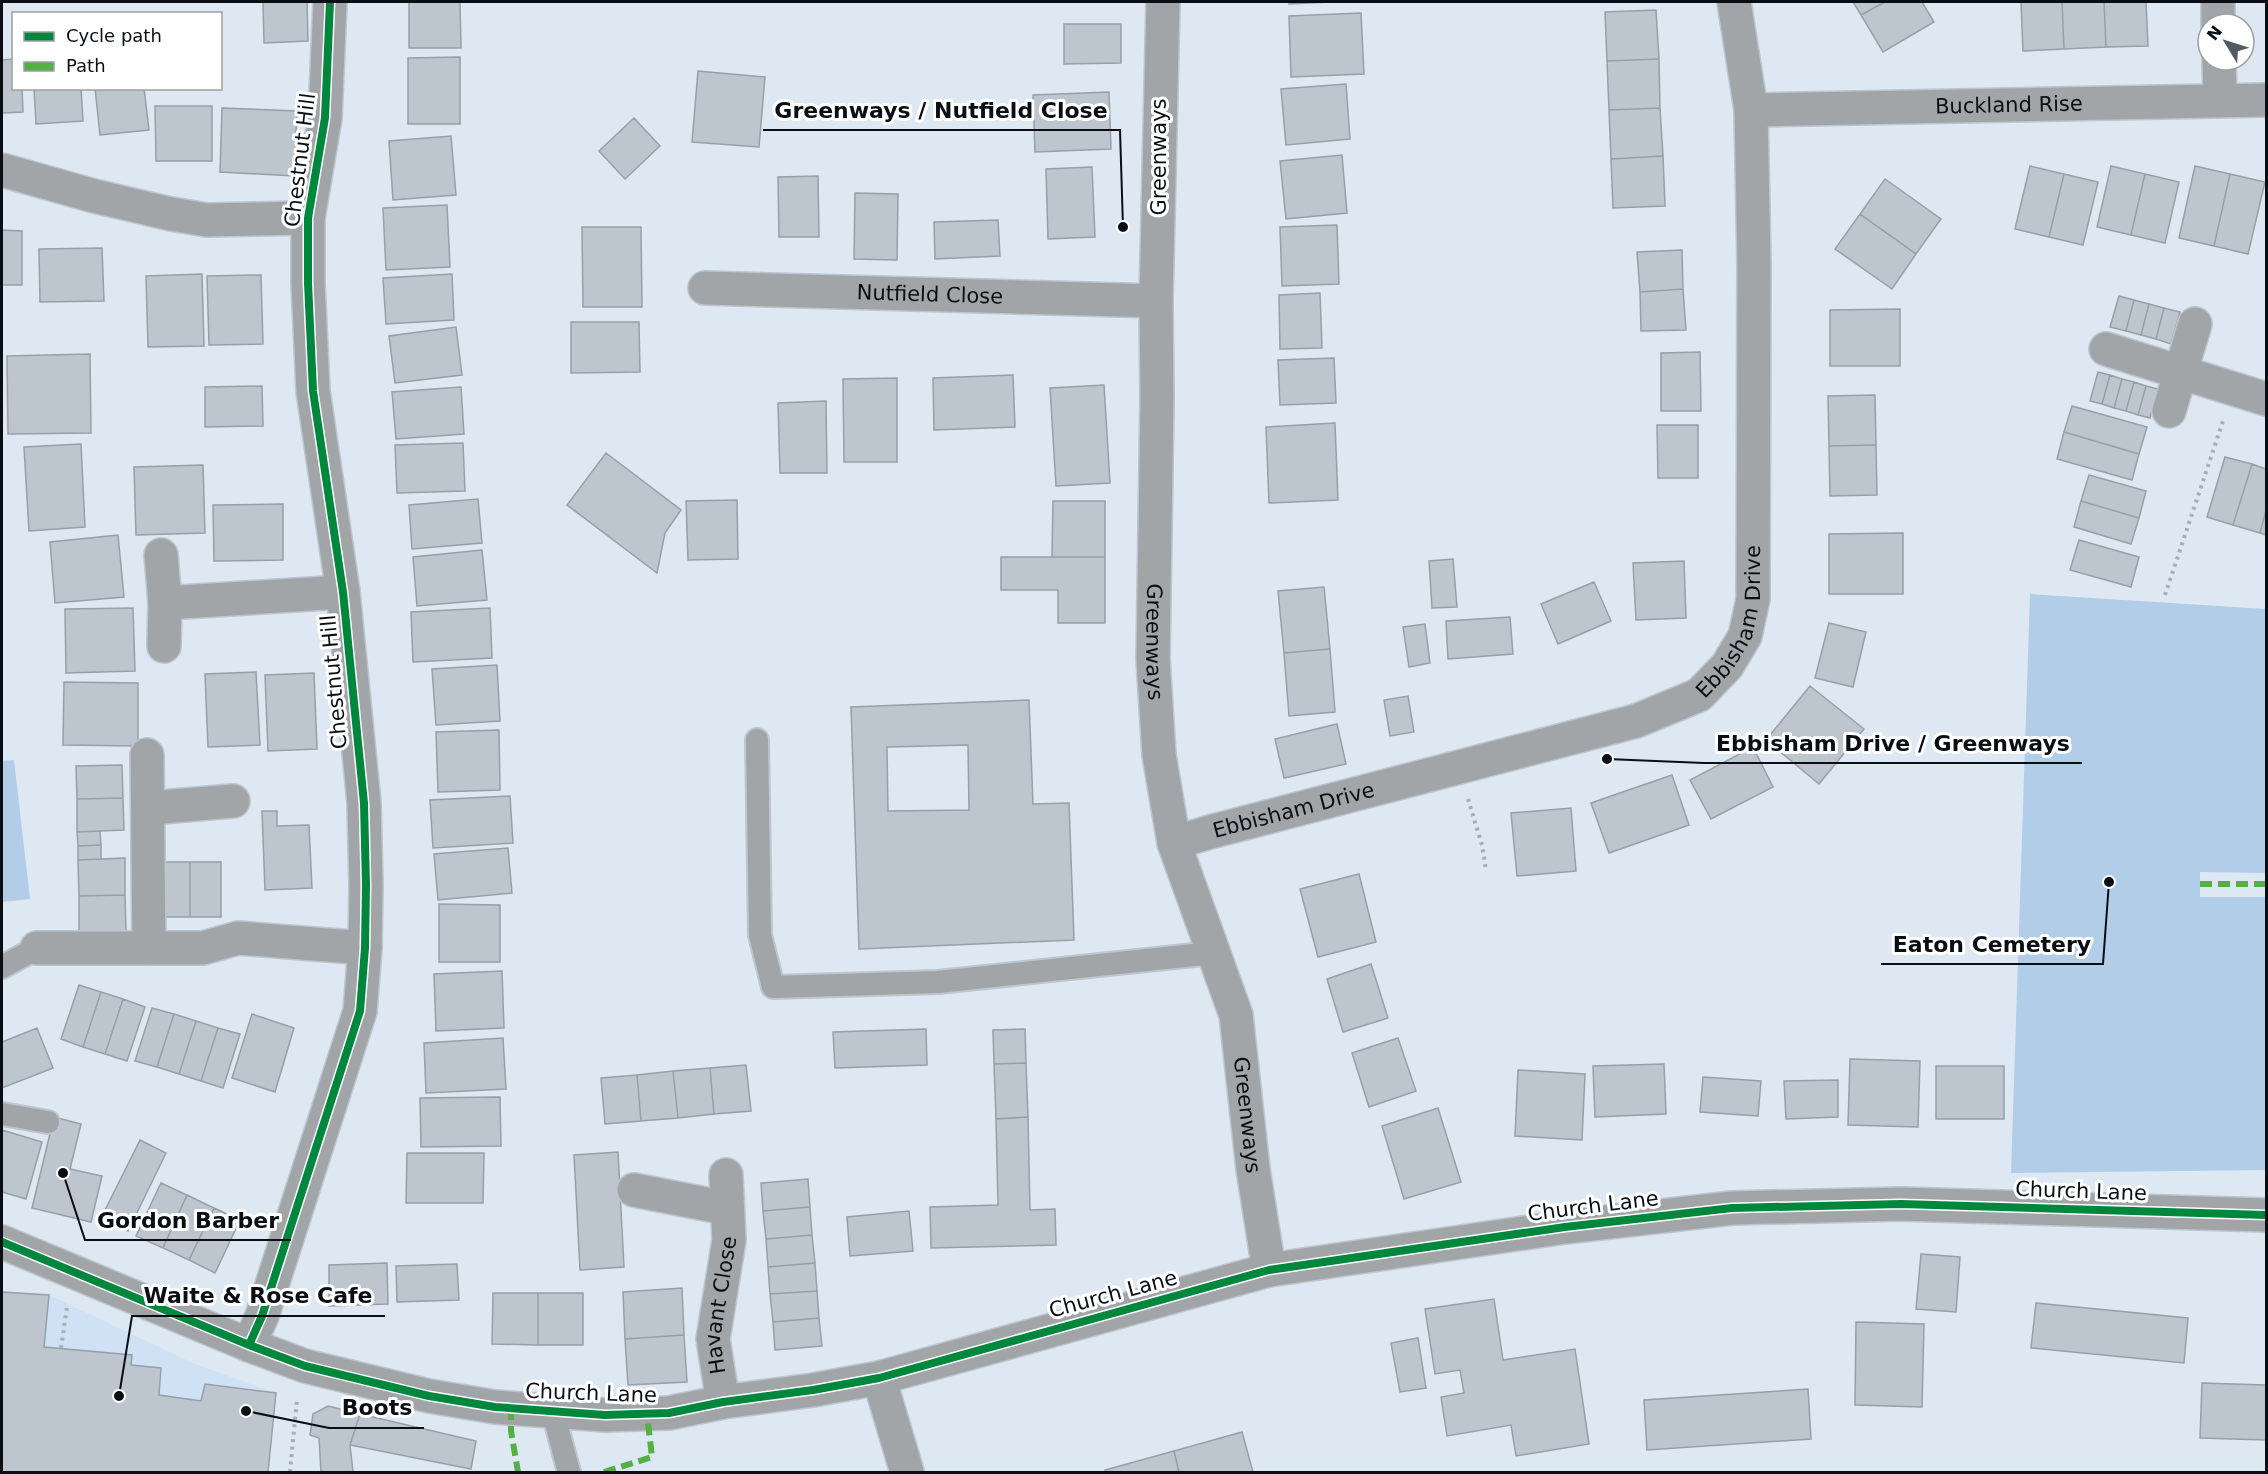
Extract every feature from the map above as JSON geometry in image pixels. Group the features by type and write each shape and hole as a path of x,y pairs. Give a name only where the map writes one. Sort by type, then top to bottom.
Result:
{"street":[{"name":"Chestnut Hill","path":"249,1345 262,1316 360,1011 365,948 364,803 343,592 313,391 308,218 325,118 330,2"},
{"name":"Greenways","path":"1163,2 1156,301 1157,399 1153,659 1159,755 1174,843 1236,1015 1253,1170 1269,1270"},
{"name":"Ebbisham Drive","path":"1174,843 1636,721 1699,694 1728,666 1745,636 1753,599 1754,266 1751,110 1734,2"},
{"path":"2219,72 2220,100"},
{"name":"Buckland Rise","path":"1751,110 2266,100"},
{"name":"Chestnut Hill","path":"2,170 93,196 207,220 308,218"},
{"name":"Nutfield Close","path":"705,288 1156,301"},
{"path":"2169,411 2195,324"},
{"path":"2106,349 2266,399"},
{"path":"161,555 165,603 164,646"},
{"name":"Chestnut Hill","path":"165,603 343,592"},
{"path":"147,755 149,948"},
{"path":"149,808 233,801"},
{"path":"37,948 203,948 238,938 365,948"},
{"name":"Havant Close","path":"723,1402 712,1340 729,1240 726,1175"},
{"name":"Havant Close","path":"634,1190 726,1208"},
{"name":"Church Lane","path":"2,1242 305,1366 429,1396 495,1407 605,1415 669,1413 723,1402 813,1390 879,1378 1269,1270 1565,1227 1732,1208 1901,1204 2266,1215"},
{"path":"879,1378 907,1473"}],"lane":[{"path":"757,740 760,935 773,987 938,982 1213,953"},
{"path":"2,967 37,948"},
{"path":"2,1114 48,1122"},
{"path":"553,1412 569,1473"}],"path":[{"path":"2165,595 2234,389"},
{"path":"1465,790 1482,845 1486,870"}],"shaded area":[{"path":"2030,594 2266,609 2266,873 2200,872 2200,897 2266,897 2266,1170 2011,1173"},
{"path":"14,760 30,899 2,902 2,761"},
{"path":"2,1292 49,1295 195,1364 276,1393 268,1472 2,1472"}],"building":[{"path":"263,2 307,2 308,41 264,43"},
{"path":"409,2 460,2 461,48 409,48"},
{"path":"1289,2 1330,2 1289,4"},
{"path":"1853,2 1885,2 1861,15"},
{"path":"1885,2 1922,2 1934,22 1883,52 1861,15"},
{"path":"2021,2 2062,2 2064,49 2023,51"},
{"path":"2062,2 2104,2 2106,47 2064,49"},
{"path":"2104,2 2146,2 2148,46 2106,47"},
{"path":"1656,10 1659,59 1607,61 1605,12"},
{"path":"1361,13 1364,74 1291,77 1289,16"},
{"path":"1064,24 1121,24 1121,63 1064,64"},
{"path":"460,57 460,124 408,124 408,58"},
{"path":"12,59 12,90 22,90 23,112 2,113 2,60"},
{"path":"1659,59 1660,108 1609,110 1607,61"},
{"path":"698,71 765,77 759,147 692,142"},
{"path":"1346,84 1350,139 1286,145 1281,89"},
{"path":"34,90 81,90 83,121 36,124"},
{"path":"95,90 144,90 149,130 100,135"},
{"path":"1109,92 1111,149 1035,152 1033,95"},
{"path":"155,106 212,106 212,161 156,161"},
{"path":"222,108 297,111 294,176 220,172"},
{"path":"1660,108 1663,156 1611,159 1609,110"},
{"path":"634,118 660,146 625,179 599,151"},
{"path":"451,136 456,195 393,200 389,141"},
{"path":"1342,155 1347,213 1286,219 1280,161"},
{"path":"1663,156 1665,206 1613,208 1611,159"},
{"path":"2030,166 2064,174 2049,237 2015,229"},
{"path":"2111,166 2145,174 2131,235 2097,227"},
{"path":"2195,166 2230,174 2214,246 2179,238"},
{"path":"1092,167 1095,237 1048,239 1046,169"},
{"path":"2064,174 2098,182 2083,245 2049,237"},
{"path":"2145,174 2179,182 2165,243 2131,235"},
{"path":"2230,174 2265,182 2248,254 2214,246"},
{"path":"818,176 819,237 779,237 778,177"},
{"path":"1885,179 1941,219 1916,254 1860,214"},
{"path":"855,193 898,194 897,260 854,259"},
{"path":"447,205 450,267 386,270 383,208"},
{"path":"1860,214 1916,254 1892,289 1835,249"},
{"path":"998,220 1000,256 935,259 934,222"},
{"path":"1337,225 1339,284 1282,286 1280,227"},
{"path":"582,227 641,227 642,307 583,307"},
{"path":"2,230 22,231 22,285 2,285"},
{"path":"102,248 104,301 40,302 39,249"},
{"path":"1682,250 1683,289 1640,292 1637,252"},
{"path":"202,274 204,346 148,347 146,276"},
{"path":"452,274 454,320 386,324 383,278"},
{"path":"261,275 263,344 209,345 207,276"},
{"path":"1683,289 1686,330 1641,331 1640,292"},
{"path":"1320,293 1322,348 1280,349 1279,295"},
{"path":"2119,296 2134,300 2126,331 2110,327"},
{"path":"2134,300 2149,304 2141,335 2126,331"},
{"path":"2149,304 2164,308 2156,339 2141,335"},
{"path":"2164,308 2180,312 2171,344 2156,339"},
{"path":"1900,309 1900,366 1830,366 1830,310"},
{"path":"571,322 639,322 640,372 571,373"},
{"path":"456,327 462,375 395,383 389,336"},
{"path":"1700,352 1701,411 1661,411 1661,353"},
{"path":"90,354 91,433 8,434 7,356"},
{"path":"1334,358 1336,403 1280,405 1278,360"},
{"path":"2098,372 2110,375 2102,404 2090,401"},
{"path":"1013,375 1015,427 934,430 933,378"},
{"path":"2110,375 2122,379 2114,408 2102,404"},
{"path":"897,378 897,462 844,462 843,379"},
{"path":"2122,379 2134,382 2126,411 2114,408"},
{"path":"2134,382 2146,386 2138,415 2126,411"},
{"path":"1104,385 1110,483 1056,486 1050,388"},
{"path":"262,386 263,426 205,427 205,387"},
{"path":"2146,386 2158,389 2150,418 2138,415"},
{"path":"461,387 464,434 396,439 392,392"},
{"path":"1875,395 1876,445 1829,446 1828,396"},
{"path":"826,401 827,473 780,473 778,403"},
{"path":"2072,406 2147,427 2139,454 2064,432"},
{"path":"1335,423 1338,500 1269,503 1266,427"},
{"path":"1657,425 1698,425 1698,478 1658,478"},
{"path":"2064,432 2139,454 2132,480 2057,459"},
{"path":"463,443 465,491 397,493 395,445"},
{"path":"81,444 85,527 29,531 24,447"},
{"path":"1876,445 1877,495 1830,496 1829,446"},
{"path":"606,453 681,510 665,533 657,573 567,505"},
{"path":"2225,457 2252,464 2233,525 2207,517"},
{"path":"2252,464 2266,469 2266,510 2260,533 2233,525"},
{"path":"203,465 205,533 136,535 134,467"},
{"path":"2089,475 2146,491 2139,518 2081,501"},
{"path":"478,499 482,543 412,549 409,505"},
{"path":"737,500 738,559 688,560 686,501"},
{"path":"1053,501 1105,501 1105,557 1052,557"},
{"path":"2081,501 2139,518 2131,544 2074,527"},
{"path":"283,504 283,560 214,561 213,505"},
{"path":"2266,510 2266,535 2260,533"},
{"path":"1903,533 1903,594 1829,594 1829,534"},
{"path":"118,535 124,597 55,603 50,542"},
{"path":"2079,540 2139,557 2131,587 2070,570"},
{"path":"482,550 487,600 417,606 413,557"},
{"path":"1001,557 1105,557 1105,623 1058,623 1058,590 1001,590"},
{"path":"1453,559 1457,607 1432,608 1429,561"},
{"path":"1684,561 1686,618 1636,620 1633,563"},
{"path":"1594,582 1611,621 1558,644 1541,604"},
{"path":"1324,587 1330,649 1284,653 1278,591"},
{"path":"133,608 135,671 66,673 65,609"},
{"path":"490,608 492,658 413,662 411,612"},
{"path":"1510,617 1513,654 1448,659 1446,621"},
{"path":"1829,623 1866,632 1853,687 1815,678"},
{"path":"1425,624 1430,663 1409,667 1403,627"},
{"path":"1330,649 1335,712 1289,716 1284,653"},
{"path":"497,665 500,721 436,725 432,669"},
{"path":"256,672 260,745 208,747 205,674"},
{"path":"314,673 317,749 268,751 265,675"},
{"path":"64,682 138,683 138,746 63,745"},
{"path":"1810,686 1864,729 1819,784 1766,740"},
{"path":"1408,696 1414,732 1390,736 1384,700"},
{"path":"1029,700 1033,804 1069,803 1074,940 859,949 851,707","holes":["968,745 969,810 888,811 887,747"]},
{"path":"1337,724 1346,764 1284,778 1275,739"},
{"path":"499,730 500,790 438,792 436,732"},
{"path":"1753,747 1773,787 1711,819 1690,780"},
{"path":"122,765 123,798 77,799 76,766"},
{"path":"1672,775 1689,825 1609,853 1591,803"},
{"path":"510,796 513,843 433,848 430,800"},
{"path":"123,798 124,830 77,832 77,799"},
{"path":"1571,808 1576,871 1517,876 1511,813"},
{"path":"262,811 277,811 277,826 309,825 312,888 265,890"},
{"path":"100,831 101,845 78,846 77,832"},
{"path":"101,845 101,859 78,860 78,846"},
{"path":"508,848 512,893 438,900 434,854"},
{"path":"125,858 125,895 79,896 78,860"},
{"path":"159,862 190,862 190,917 159,917"},
{"path":"190,862 221,862 221,917 190,917"},
{"path":"1359,874 1376,942 1318,957 1300,889"},
{"path":"125,895 126,932 79,933 79,896"},
{"path":"439,904 500,905 500,962 439,962"},
{"path":"1371,964 1388,1018 1343,1032 1327,979"},
{"path":"502,971 504,1028 436,1031 434,974"},
{"path":"79,985 101,992 83,1047 61,1039"},
{"path":"101,992 123,999 105,1054 83,1047"},
{"path":"123,999 145,1007 127,1061 105,1054"},
{"path":"152,1008 174,1014 157,1067 135,1061"},
{"path":"174,1014 196,1021 179,1074 157,1067"},
{"path":"252,1014 294,1028 275,1092 232,1078"},
{"path":"196,1021 218,1028 201,1081 179,1074"},
{"path":"37,1028 53,1068 2,1088 2,1042"},
{"path":"218,1028 240,1034 223,1088 201,1081"},
{"path":"926,1029 927,1065 835,1068 833,1032"},
{"path":"1025,1029 1026,1063 994,1064 993,1030"},
{"path":"503,1038 506,1089 426,1093 424,1043"},
{"path":"1398,1038 1416,1091 1369,1107 1352,1053"},
{"path":"1850,1059 1920,1061 1918,1127 1848,1125"},
{"path":"1026,1063 1028,1117 996,1119 994,1064"},
{"path":"1664,1064 1666,1114 1595,1117 1593,1066"},
{"path":"746,1065 751,1111 714,1114 710,1068"},
{"path":"1936,1066 2004,1066 2004,1119 1936,1119"},
{"path":"710,1068 714,1114 678,1118 673,1071"},
{"path":"1518,1070 1585,1074 1582,1140 1515,1136"},
{"path":"673,1071 678,1118 641,1121 637,1075"},
{"path":"637,1075 641,1121 605,1124 601,1078"},
{"path":"1703,1077 1761,1081 1758,1116 1700,1112"},
{"path":"1838,1080 1838,1117 1786,1119 1784,1081"},
{"path":"500,1097 501,1146 421,1147 420,1098"},
{"path":"1438,1108 1461,1182 1404,1199 1382,1126"},
{"path":"54,1117 81,1124 70,1169 102,1176 91,1222 32,1208"},
{"path":"1028,1117 1030,1210 1055,1209 1056,1245 931,1248 930,1207 998,1205 996,1119"},
{"path":"2,1130 42,1142 26,1199 2,1192"},
{"path":"140,1140 166,1153 128,1231 101,1218"},
{"path":"618,1152 624,1267 580,1270 574,1155"},
{"path":"407,1153 484,1153 483,1203 406,1203"},
{"path":"808,1179 810,1207 763,1211 761,1183"},
{"path":"161,1183 187,1195 163,1248 136,1236"},
{"path":"187,1195 214,1208 189,1260 163,1248"},
{"path":"810,1207 812,1235 766,1239 763,1211"},
{"path":"214,1208 240,1220 215,1273 189,1260"},
{"path":"909,1211 913,1251 850,1256 847,1217"},
{"path":"812,1235 815,1263 768,1267 766,1239"},
{"path":"1921,1254 1960,1257 1956,1312 1916,1309"},
{"path":"387,1263 388,1304 329,1306 329,1265"},
{"path":"815,1263 817,1291 770,1294 768,1267"},
{"path":"457,1264 459,1300 397,1302 396,1266"},
{"path":"682,1288 684,1335 625,1339 623,1292"},
{"path":"817,1291 819,1318 773,1322 770,1294"},
{"path":"2,1292 49,1295 44,1347 132,1355 131,1365 161,1368 159,1395 201,1401 205,1384 276,1393 268,1472 2,1472"},
{"path":"493,1293 538,1293 538,1345 492,1344"},
{"path":"538,1293 583,1293 583,1345 538,1345"},
{"path":"1494,1299 1503,1360 1575,1349 1589,1444 1516,1456 1511,1425 1447,1436 1441,1397 1464,1393 1460,1370 1435,1374 1425,1309"},
{"path":"2036,1303 2188,1318 2184,1363 2031,1348"},
{"path":"819,1318 822,1346 775,1350 773,1322"},
{"path":"1856,1322 1924,1324 1922,1407 1855,1405"},
{"path":"684,1335 687,1382 628,1385 625,1339"},
{"path":"1418,1338 1426,1388 1400,1392 1391,1343"},
{"path":"2202,1383 2266,1385 2266,1440 2200,1438"},
{"path":"1808,1389 1811,1439 1647,1450 1644,1400"},
{"path":"328,1406 360,1414 350,1445 353,1472 321,1472 319,1438 310,1435 313,1414"},
{"path":"360,1414 476,1441 471,1469 350,1445"},
{"path":"1242,1432 1253,1472 1179,1472 1174,1451"},
{"path":"1174,1451 1179,1472 1105,1472 1105,1470"}],"marked path":[{"path":"2200,884 2266,884"},
{"path":"511,1408 511,1431 518,1472"},
{"path":"604,1472 652,1457 647,1414"}],"cycle path":[{"path":"249,1345 262,1316 360,1011 365,948 364,803 343,592 313,391 308,283 308,218 325,118 330,2"},
{"path":"2,1242 305,1366 429,1396 495,1407 605,1415 669,1413 723,1402 813,1390 879,1378 1269,1270 1565,1227 1732,1208 1901,1204 2266,1215"}],"place":[{"name":"Greenways / Nutfield Close","path":"1123,227"},
{"name":"Ebbisham Drive / Greenways","path":"1607,759"},
{"name":"Eaton Cemetery","path":"2109,882"},
{"name":"Gordon Barber","path":"63,1173"},
{"name":"Waite & Rose Cafe","path":"119,1396"},
{"name":"Boots","path":"246,1411"}]}
